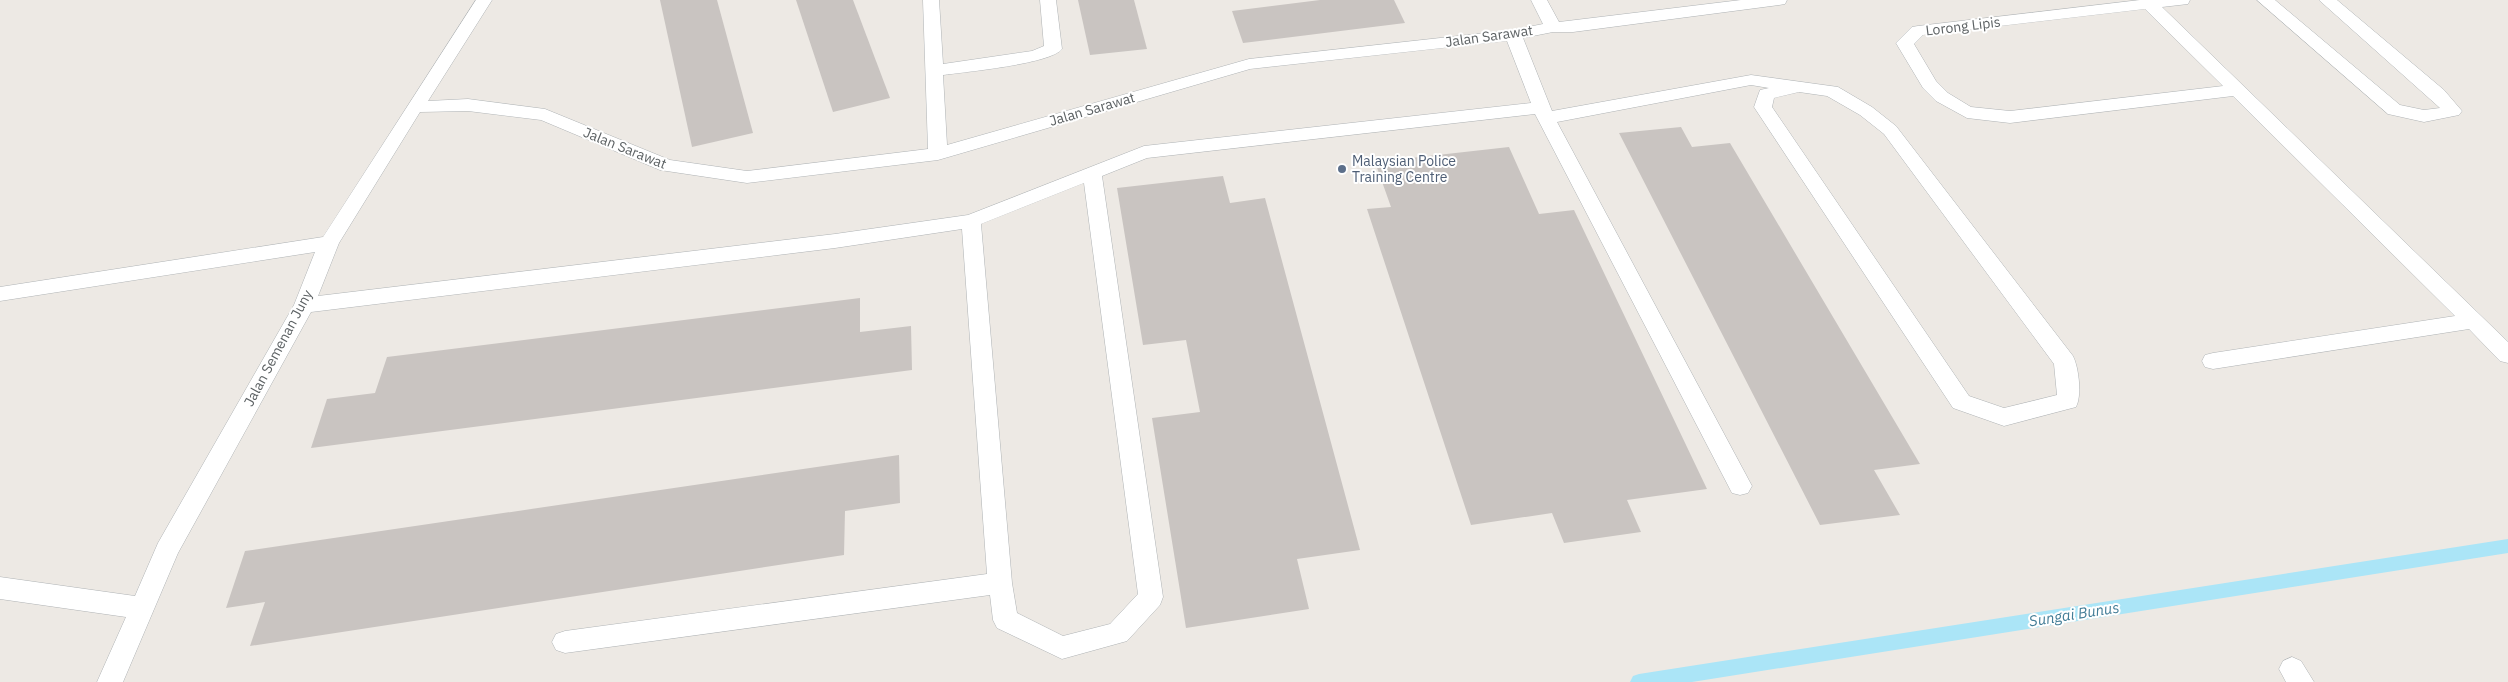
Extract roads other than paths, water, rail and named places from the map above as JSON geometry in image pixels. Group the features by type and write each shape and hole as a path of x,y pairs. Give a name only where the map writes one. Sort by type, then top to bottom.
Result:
{"lane":[{"name":"Jalan Semenan Juny","path":"110,682 167,550 304,305 329,243 484,0"},
{"path":"931,0 938,154"},
{"path":"934,71 1035,56 1053,49 1048,0"},
{"path":"1539,0 1553,27"},
{"name":"Jalan Sarawat","path":"415,107 468,105 545,115 667,166 747,178 938,154 1249,64 1513,35 1553,27 1573,27 1779,0"},
{"name":"Lorong Lipis","path":"2182,0 1918,31 1905,43 1930,84 1942,97 1967,112 2010,117 2238,90"},
{"path":"2265,0 2394,110 2424,116 2453,111 2438,94 2327,0"},
{"path":"2149,4 2508,355"},
{"path":"1513,35 1544,113 1740,486"},
{"path":"304,305 835,241 971,221 1092,175 1144,152 1544,113 1750,80 1798,88 1832,91 1866,111 1890,130 2065,362 2068,401 2004,418 1962,402 1763,107 1766,94 1798,88"},
{"path":"971,221 1000,583 1006,620 1062,648 1118,633 1151,597 1092,175"},
{"path":"0,294 329,243"},
{"path":"2213,361 2473,321"},
{"path":"565,642 1000,583"},
{"path":"0,588 142,608"}],"waterway":[{"name":"Sungai Bunus","path":"1639,682 2508,546"}],"place":[{"name":"Malaysian Police Training Centre","path":"1342,169"}]}
